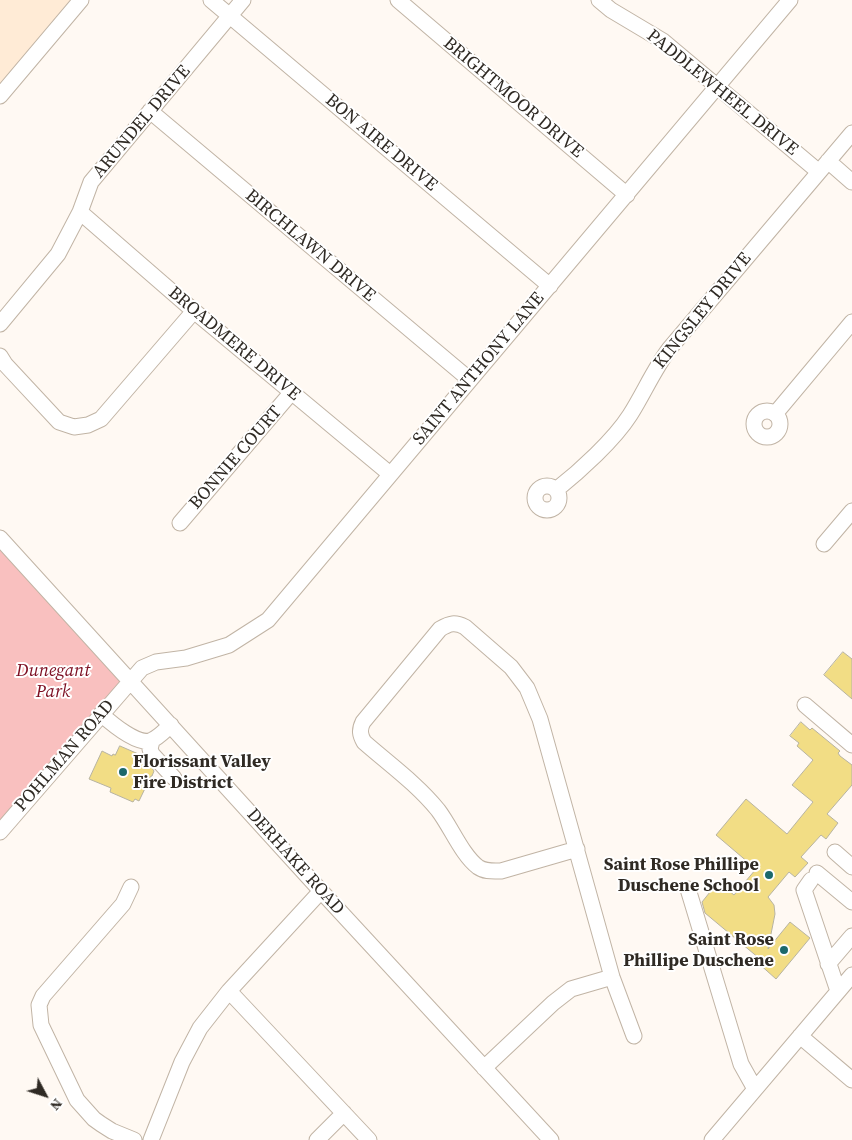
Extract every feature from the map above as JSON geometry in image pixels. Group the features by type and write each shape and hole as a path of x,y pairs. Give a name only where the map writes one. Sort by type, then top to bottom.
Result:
{"street":[{"name":"BON AIRE DRIVE","path":"211,0 550,286"},
{"name":"ARUNDEL DRIVE","path":"0,324 58,254 80,212 92,182 243,0"},
{"name":"BRIGHTMOOR DRIVE","path":"398,0 627,195"},
{"name":"PADDLEWHEEL DRIVE","path":"599,0 616,5 824,167 852,182"},
{"name":"SAINT ANTHONY LANE","path":"130,681 142,668 156,662 186,658 229,645 268,620 790,0"},
{"path":"0,96 72,3"},
{"name":"BIRCHLAWN DRIVE","path":"150,111 470,380"},
{"name":"KINGSLEY DRIVE","path":"556,490 610,439 629,416 657,366 670,348 852,133"},
{"name":"BROADMERE DRIVE","path":"80,212 194,311 390,474"},
{"path":"0,356 5,364 59,422 74,427 88,425 101,419 194,311"},
{"path":"775,414 852,322"},
{"name":"BONNIE COURT","path":"180,523 291,392"},
{"path":"824,544 852,511"},
{"name":"DERHAKE ROAD","path":"0,538 321,891 551,1140"},
{"path":"577,849 501,871 488,871 479,868 469,858 450,826 424,794 364,742 360,736 360,728 363,722 440,629 448,624 457,623 465,627 511,667 527,688 540,719 577,849 612,977 634,1036"},
{"name":"POHLMAN ROAD","path":"0,832 130,681"},
{"path":"804,705 852,745"},
{"path":"102,714 119,730 144,741 152,741"},
{"path":"171,725 152,741 150,749 152,754 174,778"},
{"path":"835,852 852,867"},
{"path":"838,991 804,890 814,876 852,902"},
{"path":"131,887 123,904 43,996 39,1005 41,1025 77,1100 101,1124 134,1140"},
{"path":"688,889 741,1064 755,1089"},
{"path":"151,1140 182,1062 200,1028 229,991 321,891"},
{"path":"828,964 852,936"},
{"path":"712,1140 852,975"},
{"path":"484,1068 553,1003 571,989 612,977"},
{"path":"229,991 369,1140"},
{"path":"800,1036 852,1080"},
{"path":"317,1140 344,1113"}],"shaded area":[{"path":"0,0 75,0 0,89"}],"green space":[{"name":"Dunegant Park","path":"0,545 120,679 120,684 0,823"}],"building":[{"path":"843,652 852,659 852,699 824,675"},
{"name":"Saint Rose Phillipe Duschene School","path":"801,722 810,730 812,728 840,751 838,753 840,756 852,765 852,785 827,814 838,823 826,839 821,835 801,857 808,863 795,877 789,872 768,897 774,905 775,914 768,949 790,922 810,938 776,979 757,962 760,959 705,913 702,902 718,882 734,895 756,869 716,835 746,799 787,834 813,802 792,785 813,760 797,746 799,743 790,736"},
{"name":"Florissant Valley Fire District","path":"120,746 143,756 154,771 139,801 135,799 133,802 110,792 111,788 89,779 102,751 112,756 113,754 115,755"}],"place":[{"name":"Florissant Valley Fire District","path":"123,772"},
{"name":"Saint Rose Phillipe Duschene School","path":"769,875"},
{"name":"Saint Rose Phillipe Duschene","path":"784,950"}]}
